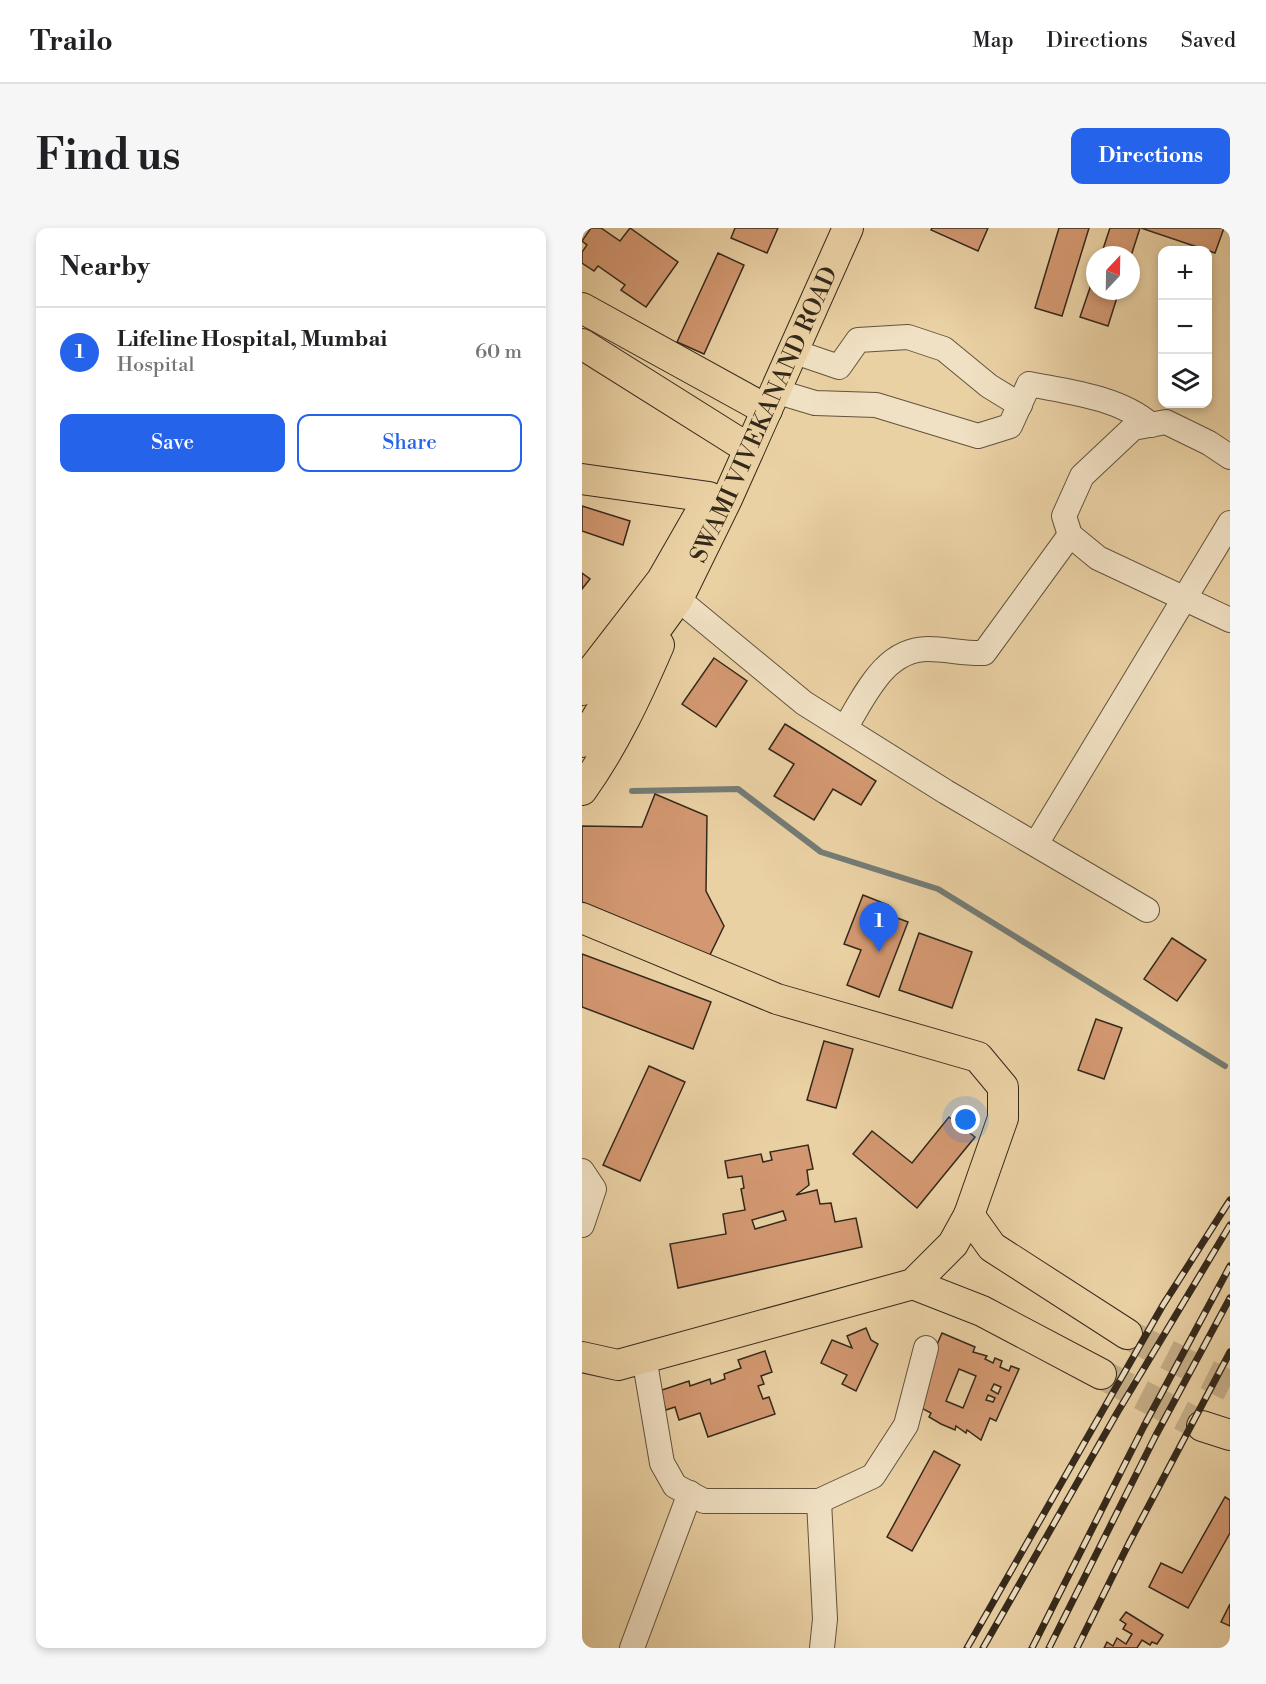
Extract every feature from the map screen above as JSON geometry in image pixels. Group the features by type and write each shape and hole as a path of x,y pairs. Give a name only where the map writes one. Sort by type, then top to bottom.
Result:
{"main road":[{"name":"SWAMI VIVEKANAND ROAD","path":"764,401 828,228"},
{"name":"SWAMI VIVEKANAND ROAD","path":"582,790 603,761 637,697 742,444 792,351 848,228"},
{"path":"582,308 764,401"},
{"path":"582,344 742,444"},
{"name":"SWAMI VIVEKANAND ROAD","path":"582,690 594,668 662,580 742,444"},
{"path":"582,479 709,497"},
{"name":"SWAMI VIVEKANAND ROAD","path":"582,742 624,673 678,599"},
{"path":"582,918 777,999 978,1057 1004,1087 1003,1118 969,1215 953,1244 913,1284 618,1365 582,1357"},
{"path":"969,1215 992,1247 1127,1334"},
{"path":"913,1284 981,1311 1101,1374"},
{"path":"1202,1426 1230,1435"}],"street":[{"path":"792,351 839,367 858,340 908,337 944,349 989,386 1020,405"},
{"path":"764,401 876,405 978,436 1010,426 1029,384 1090,396 1139,414 1151,425"},
{"path":"1230,457 1209,443 1166,422 1134,428 1082,476 1064,516 1071,535 1098,558 1230,621"},
{"path":"1036,844 1230,523"},
{"path":"845,729 877,676 899,655 926,649 984,653 1071,535"},
{"path":"678,599 804,704 1147,910"},
{"path":"582,1171 594,1189 582,1225"},
{"path":"644,1357 662,1463 675,1486 704,1501 819,1501 873,1476 906,1425 926,1348"},
{"path":"632,1648 690,1493"},
{"path":"819,1501 825,1619 822,1648"}],"building":[{"path":"591,228 601,228 620,241 630,228 678,262 646,307 621,290 625,285 598,266 594,271 582,263 582,252 587,245 582,241"},
{"path":"735,228 778,228 767,253 731,238"},
{"path":"932,228 988,228 978,251 931,230"},
{"path":"1059,228 1089,228 1062,316 1035,308"},
{"path":"1110,228 1140,228 1134,246 1104,246"},
{"path":"1141,228 1224,228 1215,253 1212,252 1212,246 1194,246"},
{"path":"718,253 744,265 704,354 677,342"},
{"path":"1086,299 1116,300 1108,326 1080,317"},
{"path":"582,506 630,521 623,545 582,531"},
{"path":"582,573 590,579 582,589"},
{"path":"714,658 747,681 716,727 682,704"},
{"path":"785,724 876,781 861,805 833,789 814,820 774,796 794,764 769,749"},
{"path":"655,794 707,816 706,891 724,926 707,961 582,902 582,826 642,827"},
{"path":"863,895 888,905 884,913 908,922 879,997 847,985 861,950 844,944"},
{"path":"919,933 972,952 952,1008 899,990"},
{"path":"1172,938 1206,960 1177,1001 1144,979"},
{"path":"582,954 711,1002 693,1049 582,1007"},
{"path":"1096,1019 1122,1028 1104,1079 1078,1070"},
{"path":"824,1041 853,1049 836,1108 807,1100"},
{"path":"649,1066 685,1082 640,1181 603,1165"},
{"path":"949,1117 975,1137 917,1208 853,1154 872,1131 912,1163"},
{"path":"808,1145 813,1169 807,1170 809,1185 796,1195 817,1190 820,1204 831,1203 835,1222 856,1218 862,1247 678,1288 670,1244 726,1234 723,1214 745,1210 741,1189 744,1188 742,1176 728,1178 725,1161 761,1154 763,1162 772,1160 770,1152","holes":["783,1211 786,1220 755,1229 752,1220"]},
{"path":"866,1328 871,1340 878,1344 856,1391 842,1384 847,1375 821,1363 832,1340 852,1348 847,1336"},
{"path":"942,1333 975,1347 973,1352 987,1356 985,1359 993,1363 995,1358 1002,1361 1000,1367 1009,1371 1011,1366 1019,1369 996,1421 990,1418 981,1440 967,1430 966,1433 956,1426 955,1430 941,1424 929,1417 931,1413 912,1403","holes":["959,1369 976,1376 963,1408 946,1401","994,1384 1001,1387 998,1394 991,1390","988,1395 995,1398 993,1402 986,1400"]},
{"path":"765,1351 772,1372 761,1376 764,1384 758,1386 763,1399 769,1397 775,1414 708,1437 700,1413 679,1420 675,1407 666,1410 659,1391 689,1381 690,1386 710,1379 711,1384 725,1379 724,1374 741,1368 738,1360"},
{"path":"934,1451 960,1465 912,1551 887,1537"},
{"path":"1225,1497 1230,1500 1230,1533 1188,1608 1149,1587 1161,1563 1182,1573"},
{"path":"1230,1604 1230,1626 1221,1622"},
{"path":"1126,1612 1163,1635 1157,1644 1152,1642 1150,1645 1142,1640 1137,1648 1104,1648 1107,1642 1113,1646 1117,1638 1126,1644 1132,1634 1123,1629 1126,1624 1120,1620"}],"waterway":[{"path":"632,791 738,789 821,852 938,889 1225,1066"}],"tunnel":[{"path":"1127,1334 1230,1386"},
{"path":"1101,1374 1202,1426"}],"railway":[{"path":"967,1648 1163,1305 1230,1200"},
{"path":"983,1648 1117,1413 1230,1225"},
{"path":"1032,1648 1144,1426 1230,1266"},
{"path":"1049,1648 1156,1435 1230,1298"},
{"path":"1077,1648 1129,1543 1230,1352"}],"place":[{"name":"Lifeline Hospital, Mumbai","path":"879,952"}]}
